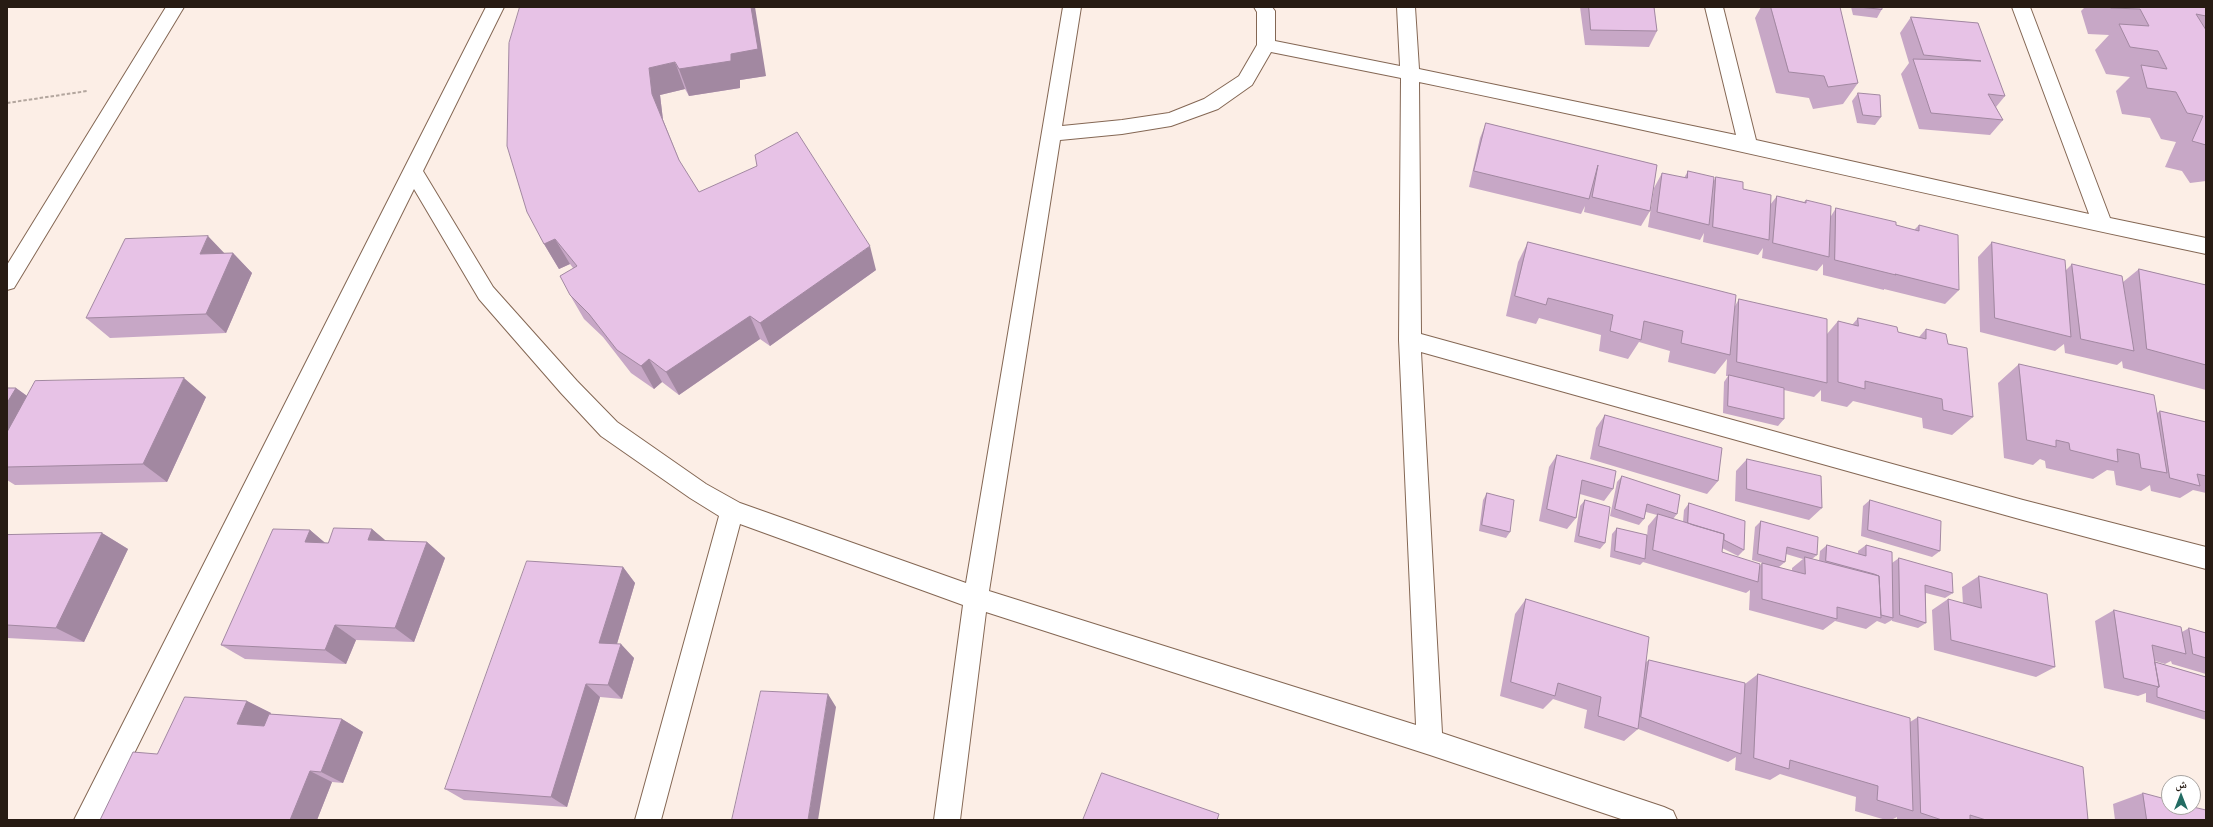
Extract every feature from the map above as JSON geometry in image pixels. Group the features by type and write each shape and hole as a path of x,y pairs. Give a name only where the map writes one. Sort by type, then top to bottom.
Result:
{"street":[{"path":"7,282 129,85 175,7"},
{"path":"87,820 197,605 495,7"},
{"path":"947,820 976,598 1072,7"},
{"path":"1052,134 1122,128 1171,119 1211,104 1246,80 1266,46 1266,11 1263,7"},
{"path":"1406,7 1410,74 1410,340 1430,742"},
{"path":"1714,7 1748,145"},
{"path":"2021,7 2103,225"},
{"path":"1266,46 1410,74 1748,145 2103,225 2206,246"},
{"path":"412,171 486,293 569,386 609,428 698,491 732,511 976,598 1430,742 1664,820"},
{"path":"1410,340 2023,510 2206,558"},
{"path":"648,820 732,511"}],"path":[{"path":"7,103 129,85"}],"building":[{"path":"520,7 751,7 758,49 731,54 731,61 679,69 675,62 649,68 652,94 679,160 699,192 757,166 755,155 797,132 870,246 760,323 750,316 666,372 649,359 641,366 617,350 589,314 570,295 560,276 577,266 555,239 544,244 527,212 507,146 509,43"},
{"path":"1589,7 1654,7 1657,31 1591,30"},
{"path":"1771,7 1840,7 1858,83 1828,87 1824,76 1789,72"},
{"path":"1859,7 1882,7 1882,9"},
{"path":"2111,7 2206,7 2206,16 2196,14 2206,30 2206,145 2192,141 2203,116 2187,113 2176,92 2147,88 2141,65 2167,69 2158,51 2130,47 2119,24 2149,26 2140,9"},
{"path":"1911,17 1978,23 2005,96 1988,94 2003,120 1931,113 1913,59 1981,61 1924,55"},
{"path":"1858,93 1880,95 1881,117 1863,115"},
{"path":"1486,123 1657,165 1650,211 1592,197 1598,165 1589,199 1474,171"},
{"path":"1688,171 1714,177 1709,225 1657,212 1662,173 1687,178"},
{"path":"1716,177 1743,182 1743,189 1771,195 1769,240 1713,227"},
{"path":"1777,196 1806,203 1806,200 1831,206 1829,257 1773,243"},
{"path":"1836,208 1896,222 1896,225 1919,231 1919,225 1958,235 1959,290 1835,260"},
{"path":"208,236 200,254 233,253 206,314 86,318 125,239"},
{"path":"1528,242 1736,295 1730,355 1681,343 1683,331 1644,321 1641,340 1610,331 1613,315 1548,298 1546,305 1515,296"},
{"path":"1992,242 2065,260 2071,337 1995,318"},
{"path":"2072,264 2122,276 2134,351 2081,339"},
{"path":"2139,269 2206,285 2206,365 2147,349"},
{"path":"1739,299 1827,319 1827,383 1737,362"},
{"path":"1858,318 1897,327 1898,332 1926,339 1926,329 1946,334 1948,344 1967,348 1973,417 1943,410 1942,399 1865,381 1865,389 1838,382 1838,321 1858,326"},
{"path":"2019,364 2154,395 2167,473 2141,468 2139,454 2117,449 2118,462 2070,450 2069,443 2056,440 2056,447 2027,440"},
{"path":"1729,375 1784,388 1784,419 1728,406"},
{"path":"184,378 143,464 7,467 7,432 35,381"},
{"path":"7,388 16,388 7,403"},
{"path":"2160,411 2206,422 2206,476 2197,474 2200,486 2170,478"},
{"path":"1605,415 1722,448 1718,481 1599,446"},
{"path":"1557,455 1616,471 1613,489 1582,480 1576,518 1547,509"},
{"path":"1747,459 1821,476 1822,508 1747,489"},
{"path":"1622,476 1680,495 1677,514 1647,504 1644,519 1615,509"},
{"path":"1487,493 1514,500 1510,532 1482,525"},
{"path":"1585,500 1610,507 1605,543 1579,536"},
{"path":"1870,500 1941,521 1940,551 1868,530"},
{"path":"1689,503 1745,521 1744,550 1724,540 1724,534 1688,523"},
{"path":"1658,514 1724,534 1722,552 1760,564 1758,582 1653,550"},
{"path":"1761,521 1818,537 1817,555 1787,547 1785,562 1758,554"},
{"path":"334,528 372,529 368,540 427,542 395,628 335,625 325,650 221,645 273,529 310,530 305,542 328,543"},
{"path":"1617,528 1647,535 1645,559 1615,551"},
{"path":"102,533 56,628 7,625 7,535"},
{"path":"1827,545 1866,556 1866,545 1892,552 1893,618 1881,615 1879,576 1826,561"},
{"path":"1805,557 1879,576 1881,618 1837,607 1837,619 1762,599 1762,563 1805,574"},
{"path":"1899,558 1952,573 1953,593 1925,585 1926,623 1900,615"},
{"path":"527,561 623,567 599,643 621,644 608,685 586,684 551,797 445,789"},
{"path":"1979,576 2047,594 2055,667 1951,640 1948,599 1981,608"},
{"path":"1526,599 1649,637 1638,729 1598,716 1601,697 1558,683 1555,696 1511,682"},
{"path":"2114,610 2181,627 2186,654 2152,645 2159,687 2124,678"},
{"path":"2189,628 2206,633 2206,658 2193,654"},
{"path":"1649,660 1745,683 1741,754 1641,717"},
{"path":"2155,662 2206,677 2206,712 2157,697 2157,688 2159,687"},
{"path":"1758,674 1910,718 1913,811 1877,800 1878,786 1790,760 1789,769 1754,758"},
{"path":"761,691 828,694 808,820 732,820"},
{"path":"185,697 247,701 237,724 264,726 269,714 342,719 321,772 310,771 290,820 100,820 133,752 157,754"},
{"path":"1918,717 2083,767 2088,820 1986,820 1970,815 1970,820 1942,820 1921,813"},
{"path":"1102,773 1219,814 1217,820 1083,820"},
{"path":"2143,793 2161,798 2161,815 2201,815 2201,809 2206,810 2206,820 2147,820"}]}
